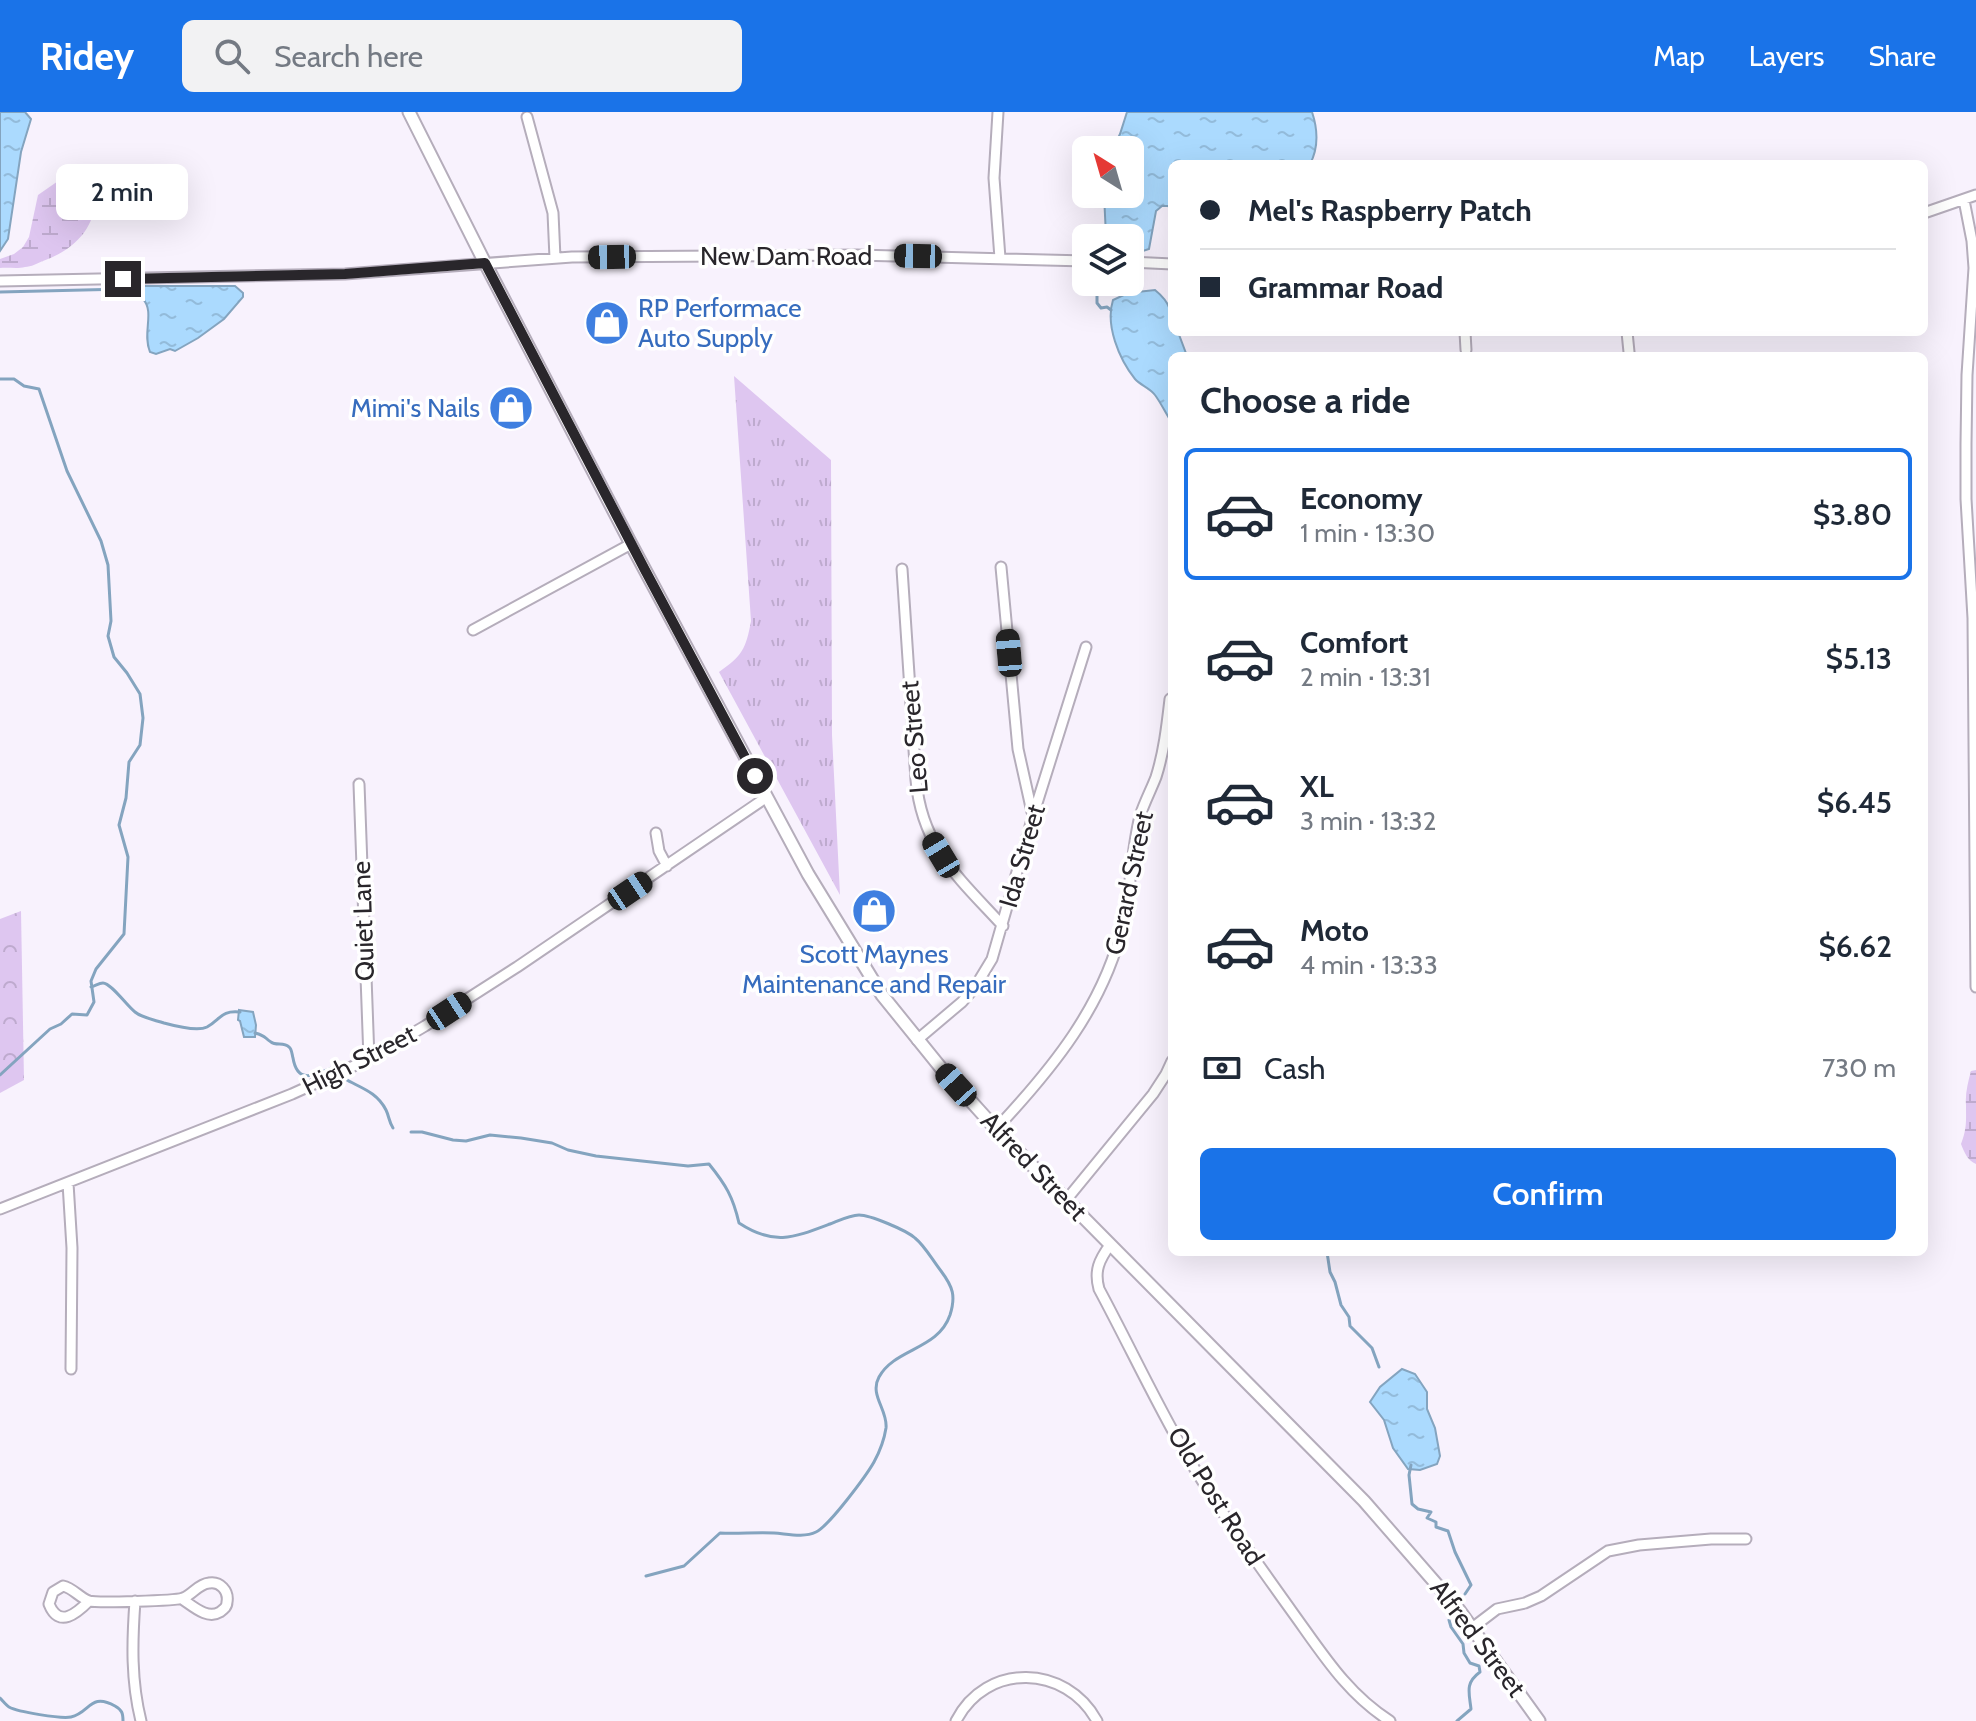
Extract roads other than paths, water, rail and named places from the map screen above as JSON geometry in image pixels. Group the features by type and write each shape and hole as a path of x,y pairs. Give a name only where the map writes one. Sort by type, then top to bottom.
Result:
{"main road":[{"name":"Alfred Street","path":"409,112 631,544 808,874 882,995 917,1040 996,1129 1364,1501 1426,1570 1539,1721"}],"street":[{"path":"998,112 994,178 1000,258"},
{"path":"527,117 553,213 555,258"},
{"path":"1928,212 1976,195"},
{"path":"1964,200 1974,268 1966,444 1974,634 1976,987"},
{"name":"New Dam Road","path":"0,281 345,274 555,258 836,255 1072,261"},
{"path":"1144,263 1168,264"},
{"path":"1465,336 1466,350"},
{"path":"1627,336 1629,352"},
{"path":"473,630 631,544"},
{"path":"1001,567 1018,749 1033,816"},
{"name":"Leo Street","path":"902,569 921,811 929,835 944,859 1003,926"},
{"name":"Ida Street","path":"917,1040 962,1002 992,959 1086,647"},
{"name":"Gerard Street","path":"996,1129 1066,1047 1082,1023 1109,969 1123,923 1141,815 1156,775 1168,713"},
{"name":"Quiet Lane","path":"359,784 369,1059"},
{"name":"High Street","path":"0,1209 292,1094 369,1059 481,990 767,797"},
{"path":"656,833 659,851 667,866"},
{"path":"1067,1199 1153,1094 1168,1070"},
{"path":"68,1183 72,1248 71,1369"},
{"name":"Old Post Road","path":"1110,1245 1097,1269 1099,1289 1185,1453 1257,1563 1339,1676 1371,1709 1390,1721"},
{"path":"1472,1628 1497,1609 1541,1596 1608,1551 1639,1545 1746,1539"},
{"path":"89,1601 182,1599 211,1582 222,1586 228,1601 221,1611 211,1615 182,1599"},
{"path":"135,1601 132,1656 141,1721"},
{"path":"956,1721 965,1706 981,1691 1001,1681 1023,1677 1045,1679 1065,1687 1082,1700 1097,1721"}],"water":[{"path":"0,112 25,112 31,119 21,152 8,239 0,251"},
{"path":"1127,112 1312,112 1316,145 1312,160 1168,160 1168,206 1156,211 1149,249 1144,251 1144,224 1105,224 1105,208 1144,208 1144,136 1119,136"},
{"path":"136,286 235,286 243,297 224,319 198,338 175,351 170,349 156,354 150,352 148,345 146,304 125,289"},
{"path":"1155,290 1167,304 1168,336 1180,336 1186,352 1168,352 1168,416 1155,395 1135,379 1124,362 1112,331 1113,300 1122,296 1144,296 1144,291"},
{"path":"239,1010 253,1012 255,1037 244,1037 238,1020"},
{"path":"1402,1369 1415,1374 1427,1392 1427,1409 1435,1428 1440,1456 1437,1464 1420,1470 1408,1469 1393,1448 1384,1420 1370,1402 1380,1387"}],"waterway":[{"path":"0,292 125,289"},
{"path":"1097,296 1101,308 1111,310"},
{"path":"0,379 14,379 24,386 39,389 67,471 101,541 108,565 111,621 108,636 114,657 140,694 143,718 140,745 129,762 126,798 119,825 128,857 124,934 96,969 91,981 94,1002 87,1015 72,1014 50,1029 0,1075"},
{"path":"91,987 106,984 138,1014 186,1028 207,1027 225,1014 240,1012"},
{"path":"255,1033 289,1047 299,1073 310,1076 337,1066"},
{"path":"345,1079 378,1099 393,1128"},
{"path":"411,1132 466,1141 490,1135 521,1138 596,1156 688,1166 709,1164 728,1192 739,1223 751,1230 773,1237 794,1236 852,1216 871,1217 915,1238 948,1282 953,1302 944,1327 895,1360 879,1377 876,1390 886,1421 882,1446 863,1478 822,1528 801,1535 720,1533 684,1566 646,1576"},
{"path":"1328,1256 1330,1272 1350,1326 1372,1348 1379,1367"},
{"path":"1411,1465 1412,1504 1431,1512 1427,1518 1436,1522 1436,1527 1448,1531 1471,1585 1465,1594"},
{"path":"1449,1620 1463,1644 1464,1653 1470,1663 1479,1666 1480,1672 1470,1684 1471,1709 1457,1721"},
{"path":"0,1698 14,1709 66,1717 77,1715 95,1702 107,1702 121,1710 123,1721"}],"place":[{"name":"RP Performace Auto Supply","path":"607,323"},
{"name":"Mimi's Nails","path":"511,408"},
{"name":"Scott Maynes Maintenance and Repair","path":"874,911"}]}
